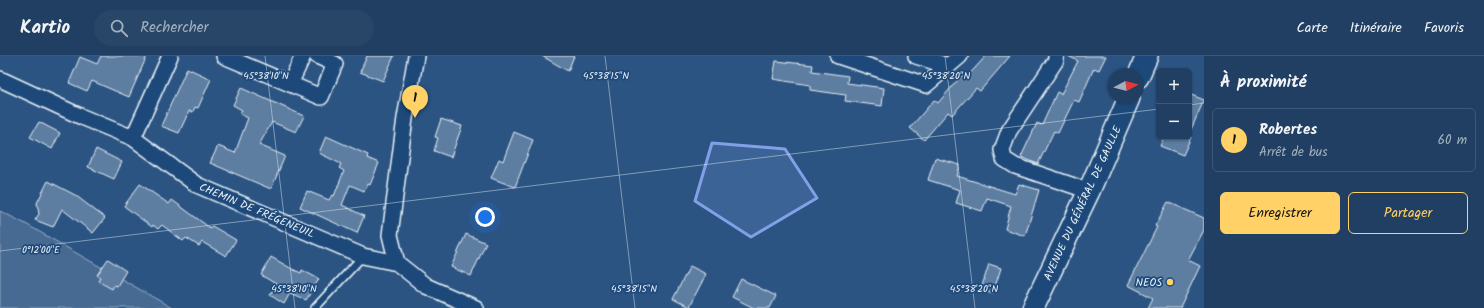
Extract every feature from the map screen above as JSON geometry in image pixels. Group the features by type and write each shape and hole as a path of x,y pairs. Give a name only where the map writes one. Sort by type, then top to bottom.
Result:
{"main road":[{"path":"1142,68 1147,56"},
{"name":"AVENUE DU GÉNÉRAL DE GAULLE","path":"1033,308 1089,191 1126,104"}],"street":[{"path":"133,138 170,56"},
{"path":"224,56 321,97 335,64 317,56"},
{"path":"290,84 303,56"},
{"path":"397,263 390,235 405,118 416,56"},
{"path":"838,56 926,85 960,56"},
{"path":"916,56 948,66"},
{"path":"1056,56 1056,60 1009,131 1002,150 1004,159 1015,166 1089,191"},
{"name":"CHEMIN DE FRÉGENEUIL","path":"0,80 133,138 197,185 363,256 397,263 426,286 476,308"}],"lane":[{"path":"315,308 363,256"}],"highlighted area":[{"path":"712,143 785,149 817,198 751,237 695,201"}],"shaded area":[{"path":"0,211 24,223 172,308 0,308"}],"building":[{"path":"101,56 147,56 129,97 92,81 87,91 69,83 80,57 97,64"},
{"path":"367,56 394,56 383,81 360,72"},
{"path":"542,56 574,56 568,71"},
{"path":"986,56 1010,56 980,91 976,88 952,115 948,112 924,140 910,128 934,100 938,103 962,75 965,79"},
{"path":"1068,56 1106,56 1099,70 1094,68 1079,102 1074,100 1058,133 1054,131 1038,164 1021,157 1037,123 1042,125 1057,92 1061,94 1078,61"},
{"path":"776,61 813,65 812,71 848,76 847,83 884,88 882,106 845,101 846,95 810,90 810,85 773,79"},
{"path":"187,68 211,79 198,108 195,107 193,112 189,111 179,133 161,126"},
{"path":"241,88 304,116 296,132 272,122 259,145 285,156 271,189 210,163 218,146 235,153 248,118 240,114 242,110 233,105"},
{"path":"1192,95 1204,100 1192,127"},
{"path":"441,119 462,126 451,157 434,151 438,138 435,137"},
{"path":"39,122 60,133 52,149 30,137"},
{"path":"514,132 533,140 515,187 491,178 499,159 503,161"},
{"path":"326,136 368,155 367,158 379,163 370,185 368,184 364,191 350,185 342,205 364,216 357,233 300,207 307,191 329,200 332,195 334,196 344,171 339,168 341,164 319,153"},
{"path":"1163,140 1190,140 1183,155 1160,146"},
{"path":"96,149 122,162 114,179 88,167"},
{"path":"935,158 960,165 957,176 1015,194 1019,184 1039,190 1025,236 1005,229 1011,206 987,198 982,211 956,203 960,190 928,180"},
{"path":"48,181 75,195 105,218 93,233 62,209 53,227 35,220 39,214 37,203"},
{"path":"140,184 169,204 172,200 210,228 212,226 236,240 226,256 202,242 199,246 186,238 183,241 162,225 158,229 153,225 152,227 124,206"},
{"path":"1168,202 1204,218 1204,230 1188,260 1200,266 1180,308 1148,308 1153,298 1128,285 1157,227 1155,226"},
{"path":"466,234 486,243 471,276 451,267"},
{"path":"271,257 292,269 301,273 302,270 319,279 306,300 290,293 284,304 270,295 276,284 261,275"},
{"path":"108,259 126,271 117,286 114,285 112,289 98,281 100,277 97,275"},
{"path":"989,264 1001,268 993,293 981,289"},
{"path":"690,266 706,274 689,307 673,299"},
{"path":"741,279 776,296 770,308 754,308 732,297"}],"place":[{"name":"Robertes","path":"415,118"},
{"name":"NEOS","path":"1170,282"}]}
